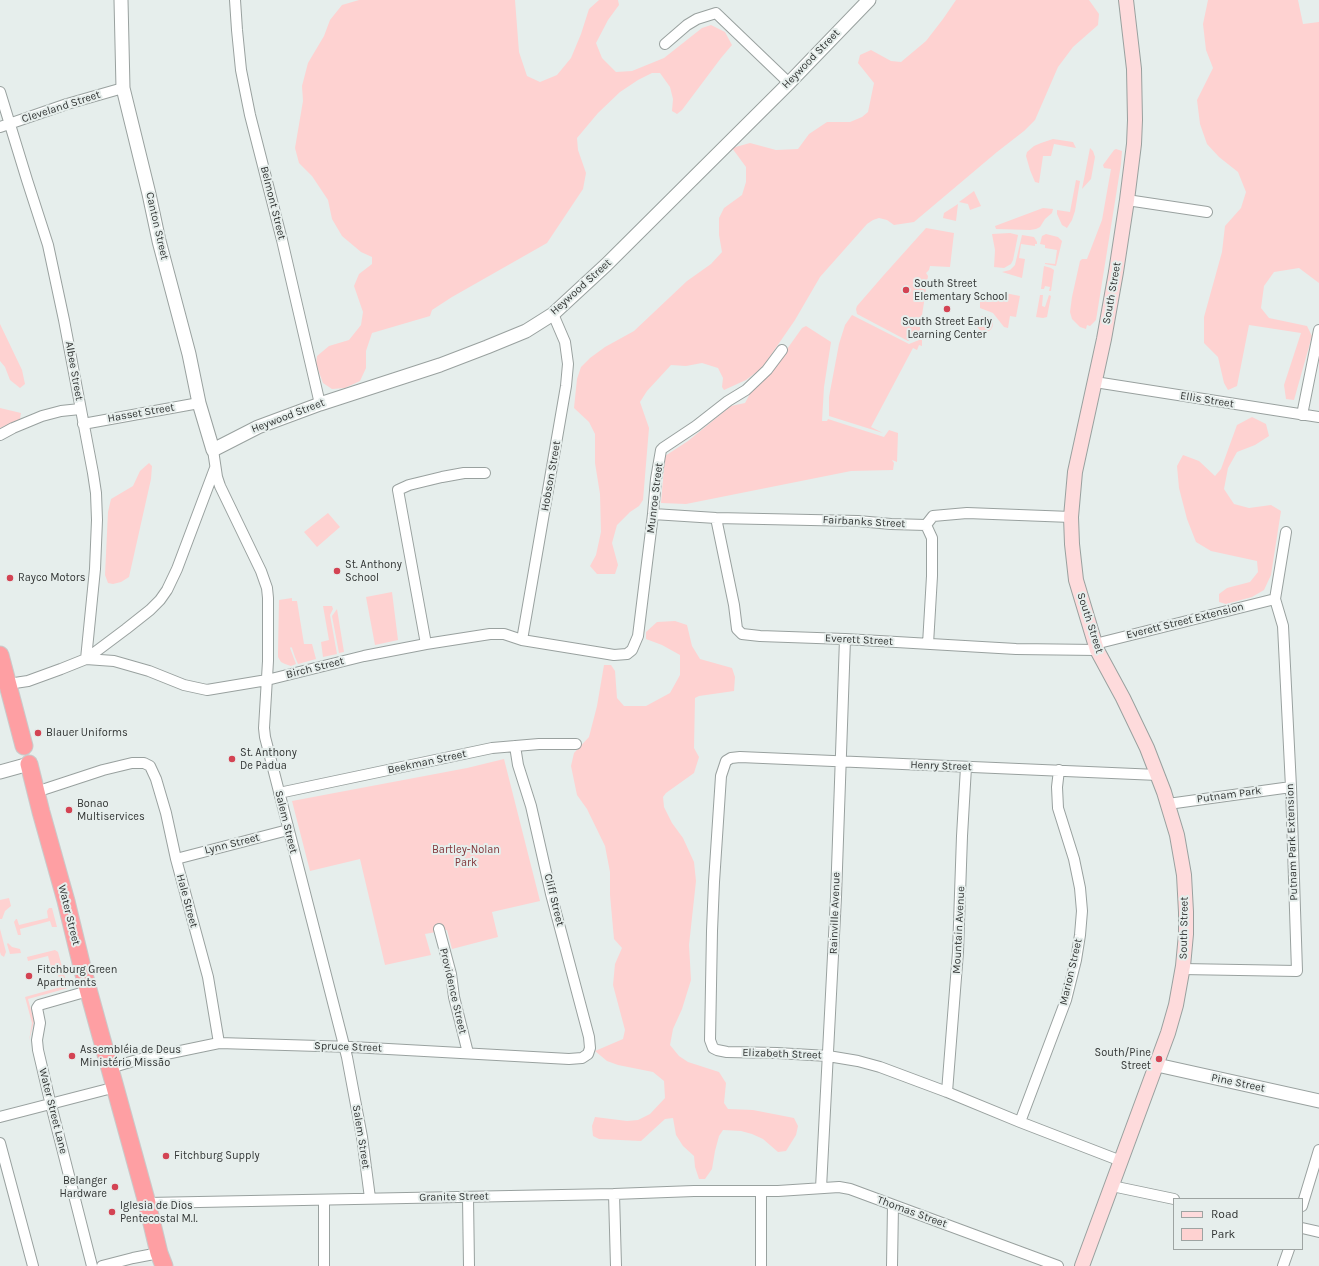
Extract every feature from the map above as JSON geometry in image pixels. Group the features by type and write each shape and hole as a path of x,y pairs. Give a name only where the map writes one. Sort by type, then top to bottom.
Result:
{"highway":[{"name":"Water Street","path":"0,656 24,746"},
{"name":"Water Street","path":"29,764 88,991 116,1087 161,1259"}],"main road":[{"name":"South Street","path":"1082,1266 1157,1066 1176,1005 1186,934 1184,876 1178,835 1158,775 1147,748 1096,647 1076,580 1072,544 1071,517 1075,472 1095,382 1115,280 1127,200 1135,120 1134,69 1126,0"},
{"name":"Water Street","path":"24,746 29,764"}],"street":[{"name":"Canton Street","path":"121,0 123,88 150,194 159,242 189,354 199,403 213,450"},
{"name":"Belmont Street","path":"235,0 236,30 241,70 250,115 282,240 320,404"},
{"name":"Heywood Street","path":"213,450 258,427 320,404 440,365 487,347 526,331 553,314 606,265 789,83 869,0"},
{"path":"665,44 687,25 697,19 716,13 789,83"},
{"name":"Cleveland Street","path":"5,126 67,104 123,88"},
{"name":"Albee Street","path":"0,92 5,126 48,245 64,320 94,480 97,520 95,569 86,659"},
{"path":"1127,200 1207,212"},
{"name":"Hobson Street","path":"522,640 566,386 568,364 565,342 553,314"},
{"path":"1302,415 1319,330"},
{"name":"Munroe Street","path":"629,653 635,646 638,636 656,479 659,458 663,448 696,426 728,401 746,390 767,370 782,350"},
{"name":"Ellis Street","path":"1095,382 1319,417"},
{"name":"Hasset Street","path":"83,424 199,403"},
{"path":"0,435 42,416 80,409"},
{"name":"Salem Street","path":"213,450 215,468 220,486 261,570 267,588 267,680 264,728 265,737 344,1047 362,1137 370,1198"},
{"path":"86,659 150,610 167,590 177,569 215,468"},
{"path":"426,644 398,490 409,485 442,477 464,473 485,473"},
{"path":"928,644 932,576 932,538 926,525 933,516 967,513 1071,517"},
{"name":"Fairbanks Street","path":"653,514 716,518 858,521 926,525"},
{"name":"Everett Street","path":"716,518 734,605 737,628 739,632 746,635 845,638 1016,648 1096,647"},
{"path":"1275,599 1286,532"},
{"name":"Everett Street Extension","path":"1096,647 1275,599"},
{"name":"Putnam Park Extension","path":"1182,969 1297,971 1291,786 1283,626 1275,599"},
{"name":"Birch Street","path":"8,684 28,681 86,659 114,661 150,671 184,685 206,690 267,680 364,656 490,634 504,634 522,640 614,655 629,653"},
{"name":"Rainville Avenue","path":"821,1188 835,928 845,638"},
{"name":"Beekman Street","path":"279,794 492,748 539,744 576,744"},
{"name":"Cliff Street","path":"515,746 518,765 534,820 589,1037 590,1048 588,1054"},
{"name":"Henry Street","path":"726,761 734,757 740,757 1158,775"},
{"name":"Elizabeth Street","path":"726,761 721,776 714,882 710,1032 711,1044 717,1050 727,1052 828,1056 858,1061 880,1067 1121,1161"},
{"name":"Hale Street","path":"36,792 103,770 132,763 146,764 150,766 156,779 166,813 176,859 208,977 219,1043"},
{"path":"0,772 29,764"},
{"name":"Mountain Avenue","path":"947,1092 958,952 966,767"},
{"name":"Marion Street","path":"1020,1122 1066,1000 1076,960 1080,936 1082,911 1080,888 1074,859 1058,808 1057,787 1059,770"},
{"name":"Putnam Park","path":"1168,804 1291,786"},
{"name":"Lynn Street","path":"176,859 288,830"},
{"name":"Providence Street","path":"438,929 451,974 454,997 468,1053"},
{"name":"Water Street Lane","path":"88,991 37,1006 40,1023 37,1040 51,1105 92,1266"},
{"name":"Spruce Street","path":"110,1068 137,1060 219,1043 344,1047 569,1059 582,1058 588,1054"},
{"name":"Pine Street","path":"1157,1066 1319,1101"},
{"path":"0,1117 116,1087"},
{"path":"0,1143 33,1266"},
{"path":"1303,1203 1319,1150"},
{"path":"1112,1186 1173,1199"},
{"name":"Thomas Street","path":"761,1191 846,1188 1058,1266"},
{"name":"Granite Street","path":"147,1203 614,1194 694,1191 761,1191"},
{"path":"760,1266 761,1191"},
{"path":"614,1194 616,1266"},
{"path":"468,1197 469,1266"},
{"path":"324,1200 324,1266"},
{"path":"892,1205 892,1266"},
{"path":"1303,1228 1319,1232"},
{"path":"1283,1266 1289,1250"},
{"path":"102,1266 133,1258 161,1259"}],"green space":[{"path":"359,0 515,0 519,52 527,76 540,82 557,75 571,58 589,9 599,0 618,0 619,5 608,20 596,43 602,58 616,72 632,71 664,58 702,28 711,25 725,32 732,45 682,110 677,114 672,111 673,99 670,87 660,73 652,73 620,92 598,113 577,138 578,150 586,173 583,189 547,243 452,297 432,310 430,316 372,333 366,351 366,368 360,381 345,388 332,389 323,383 316,364 317,356 329,346 349,340 361,325 363,312 354,286 359,274 372,264 372,257 361,252 342,236 332,219 328,200 312,176 299,163 295,148 303,101 302,86 308,63 324,36 330,20 342,5"},
{"path":"956,0 1089,0 1099,14 1098,25 1073,47 1058,67 1035,120 1024,131 914,222 894,225 887,220 879,218 867,224 820,277 795,320 762,368 746,380 724,390 722,387 723,378 718,368 702,363 686,366 671,365 647,391 640,402 649,428 643,500 639,506 630,512 617,525 612,543 618,565 615,574 597,574 590,566 596,555 601,532 600,494 595,463 595,434 589,422 574,408 577,379 581,367 605,347 634,331 687,281 711,264 722,252 719,235 719,218 724,208 742,195 746,182 746,167 732,148 750,143 776,150 798,149 809,134 827,122 850,122 862,117 868,112 874,83 858,63 860,55 871,50 891,61 901,62 926,41"},
{"path":"1208,0 1298,0 1303,24 1319,22 1319,283 1299,268 1274,272 1264,286 1261,308 1269,318 1307,326 1312,336 1294,400 1286,399 1284,385 1301,333 1249,325 1237,386 1228,390 1224,383 1218,357 1204,343 1204,317 1222,252 1225,226 1241,208 1246,192 1238,172 1219,157 1207,144 1200,124 1197,100 1213,68 1206,50 1203,24"},
{"path":"1053,139 1073,142 1076,148 1054,144 1051,156 1043,156 1039,183 1035,182 1026,156 1027,152 1034,146"},
{"path":"1090,148 1095,157 1091,179 1082,189"},
{"path":"1116,149 1122,151 1121,164 1096,320 1090,326 1087,325 1086,329 1080,327 1072,319 1070,312 1072,297 1080,261 1082,259 1087,259 1102,220 1111,169 1104,168 1103,165"},
{"path":"1076,180 1080,181 1075,211 1067,228 1062,225 1057,214 1057,210 1070,212"},
{"path":"974,191 981,206 970,210 968,204 959,202"},
{"path":"958,204 956,221 943,218 944,213"},
{"path":"1043,208 1053,209 1052,213 1045,219 1040,227 1036,229 996,229 995,226"},
{"path":"926,228 954,233 950,267 930,266 926,273 928,276 919,335 908,341 857,314 856,309 857,306"},
{"path":"1010,233 1018,235 1013,260 1011,264 1004,268 994,267 995,250 992,234"},
{"path":"1046,234 1058,237 1062,241 1056,266 1045,264 1055,264 1057,250 1045,248 1045,245 1040,244 1042,236"},
{"path":"1022,235 1034,237 1037,244 1035,244 1035,246 1021,244 1019,258 1025,259 1022,278 1002,272 1010,270 1015,265"},
{"path":"1044,266 1054,270 1051,291 1049,291 1050,287 1045,286 1044,289 1041,289"},
{"path":"983,293 1004,296 1005,293 1020,296 1016,317 1010,316 1008,328 1004,327 993,313 980,308"},
{"path":"1040,295 1043,295 1042,306 1045,307 1049,295 1051,296 1047,317 1043,318 1036,317"},
{"path":"852,315 909,344 922,340 922,346 919,345 917,350 913,348 871,427 883,433 829,416 829,397 839,344 845,325"},
{"path":"985,316 992,321 993,324 988,331 985,332 978,327 977,324 982,317"},
{"path":"0,324 22,370 25,384 20,388 10,380 5,367 0,361"},
{"path":"806,326 831,342 824,387 822,421 827,421 828,419 884,437 889,430 898,433 897,462 892,460 894,463 893,470 851,471 686,504 661,503 665,456 688,441 731,406 745,403 751,392 770,373 802,328"},
{"path":"0,408 21,413 20,419 0,428"},
{"path":"1252,417 1266,424 1269,436 1255,445 1237,452 1228,468 1224,489 1234,504 1249,508 1271,505 1281,511 1271,575 1264,590 1252,597 1226,604 1219,602 1219,594 1227,588 1250,582 1258,572 1257,561 1211,551 1196,542 1187,519 1179,488 1177,466 1183,455 1199,461 1215,476 1221,469 1237,425"},
{"path":"149,463 152,466 151,479 129,577 121,582 113,584 108,583 105,575 108,512 111,499 133,486 140,471"},
{"path":"328,513 340,527 317,547 304,532"},
{"path":"392,592 398,640 375,645 366,597"},
{"path":"292,598 292,601 297,601 304,644 312,644 316,659 298,664 291,647 290,648 296,664 291,666 281,662 278,657 278,652 279,600"},
{"path":"323,606 332,606 333,609 330,615 337,654 323,657 321,642 329,640"},
{"path":"337,609 344,652 339,653 332,616"},
{"path":"675,621 687,625 692,646 700,659 732,668 735,677 734,691 699,696 695,698 694,748 699,757 694,773 666,793 663,797 664,807 672,823 683,838 694,862 696,881 689,945 691,980 682,1009 673,1029 670,1045 679,1056 688,1062 719,1072 726,1083 724,1103 728,1109 753,1110 794,1118 798,1126 796,1135 786,1151 778,1152 763,1139 752,1134 741,1131 723,1130 719,1136 712,1169 705,1179 699,1179 695,1167 694,1156 683,1146 676,1135 673,1118 665,1119 641,1141 599,1139 593,1136 592,1126 595,1117 627,1121 638,1120 650,1114 665,1098 664,1081 653,1072 618,1065 607,1061 595,1051 623,1039 625,1030 613,985 615,964 622,948 614,939 610,895 610,872 605,846 587,809 577,795 571,766 574,753 589,737 597,706 604,665 611,665 615,671 617,698 624,706 646,706 670,693 680,675 680,655 662,645 646,639 646,632 657,622"},
{"name":"Bartley-Nolan Park","path":"504,759 540,901 492,912 498,937 452,949 447,930 425,934 431,955 385,965 360,859 310,871 292,801 467,768"},
{"path":"9,898 11,906 5,911 2,919 0,919 0,900"},
{"path":"49,908 52,908 57,927 52,927 50,921 20,929 21,935 18,935 14,922 16,919 19,925 48,918 47,911"},
{"path":"0,929 6,952 4,957 0,952"},
{"path":"8,943 12,947 20,949 21,953 10,954"},
{"path":"55,950 58,952 66,981 60,982 57,970 51,967 48,956 28,961 27,957"},
{"path":"68,985 72,987 28,999 34,1021 29,1041 32,1023 25,997"}],"place":[{"name":"South Street Elementary School","path":"906,290"},
{"name":"South Street Early Learning Center","path":"947,309"},
{"name":"St. Anthony School","path":"337,571"},
{"name":"Rayco Motors","path":"10,578"},
{"name":"Blauer Uniforms","path":"38,733"},
{"name":"St. Anthony De Padua","path":"232,759"},
{"name":"Bonao Multiservices","path":"69,810"},
{"name":"Fitchburg Green Apartments","path":"29,976"},
{"name":"Assembléia de Deus Ministério Missão","path":"72,1056"},
{"name":"South/Pine Street","path":"1159,1059"},
{"name":"Fitchburg Supply","path":"166,1156"},
{"name":"Belanger Hardware","path":"115,1187"},
{"name":"Iglesia de Dios Pentecostal M.I.","path":"112,1212"}]}
